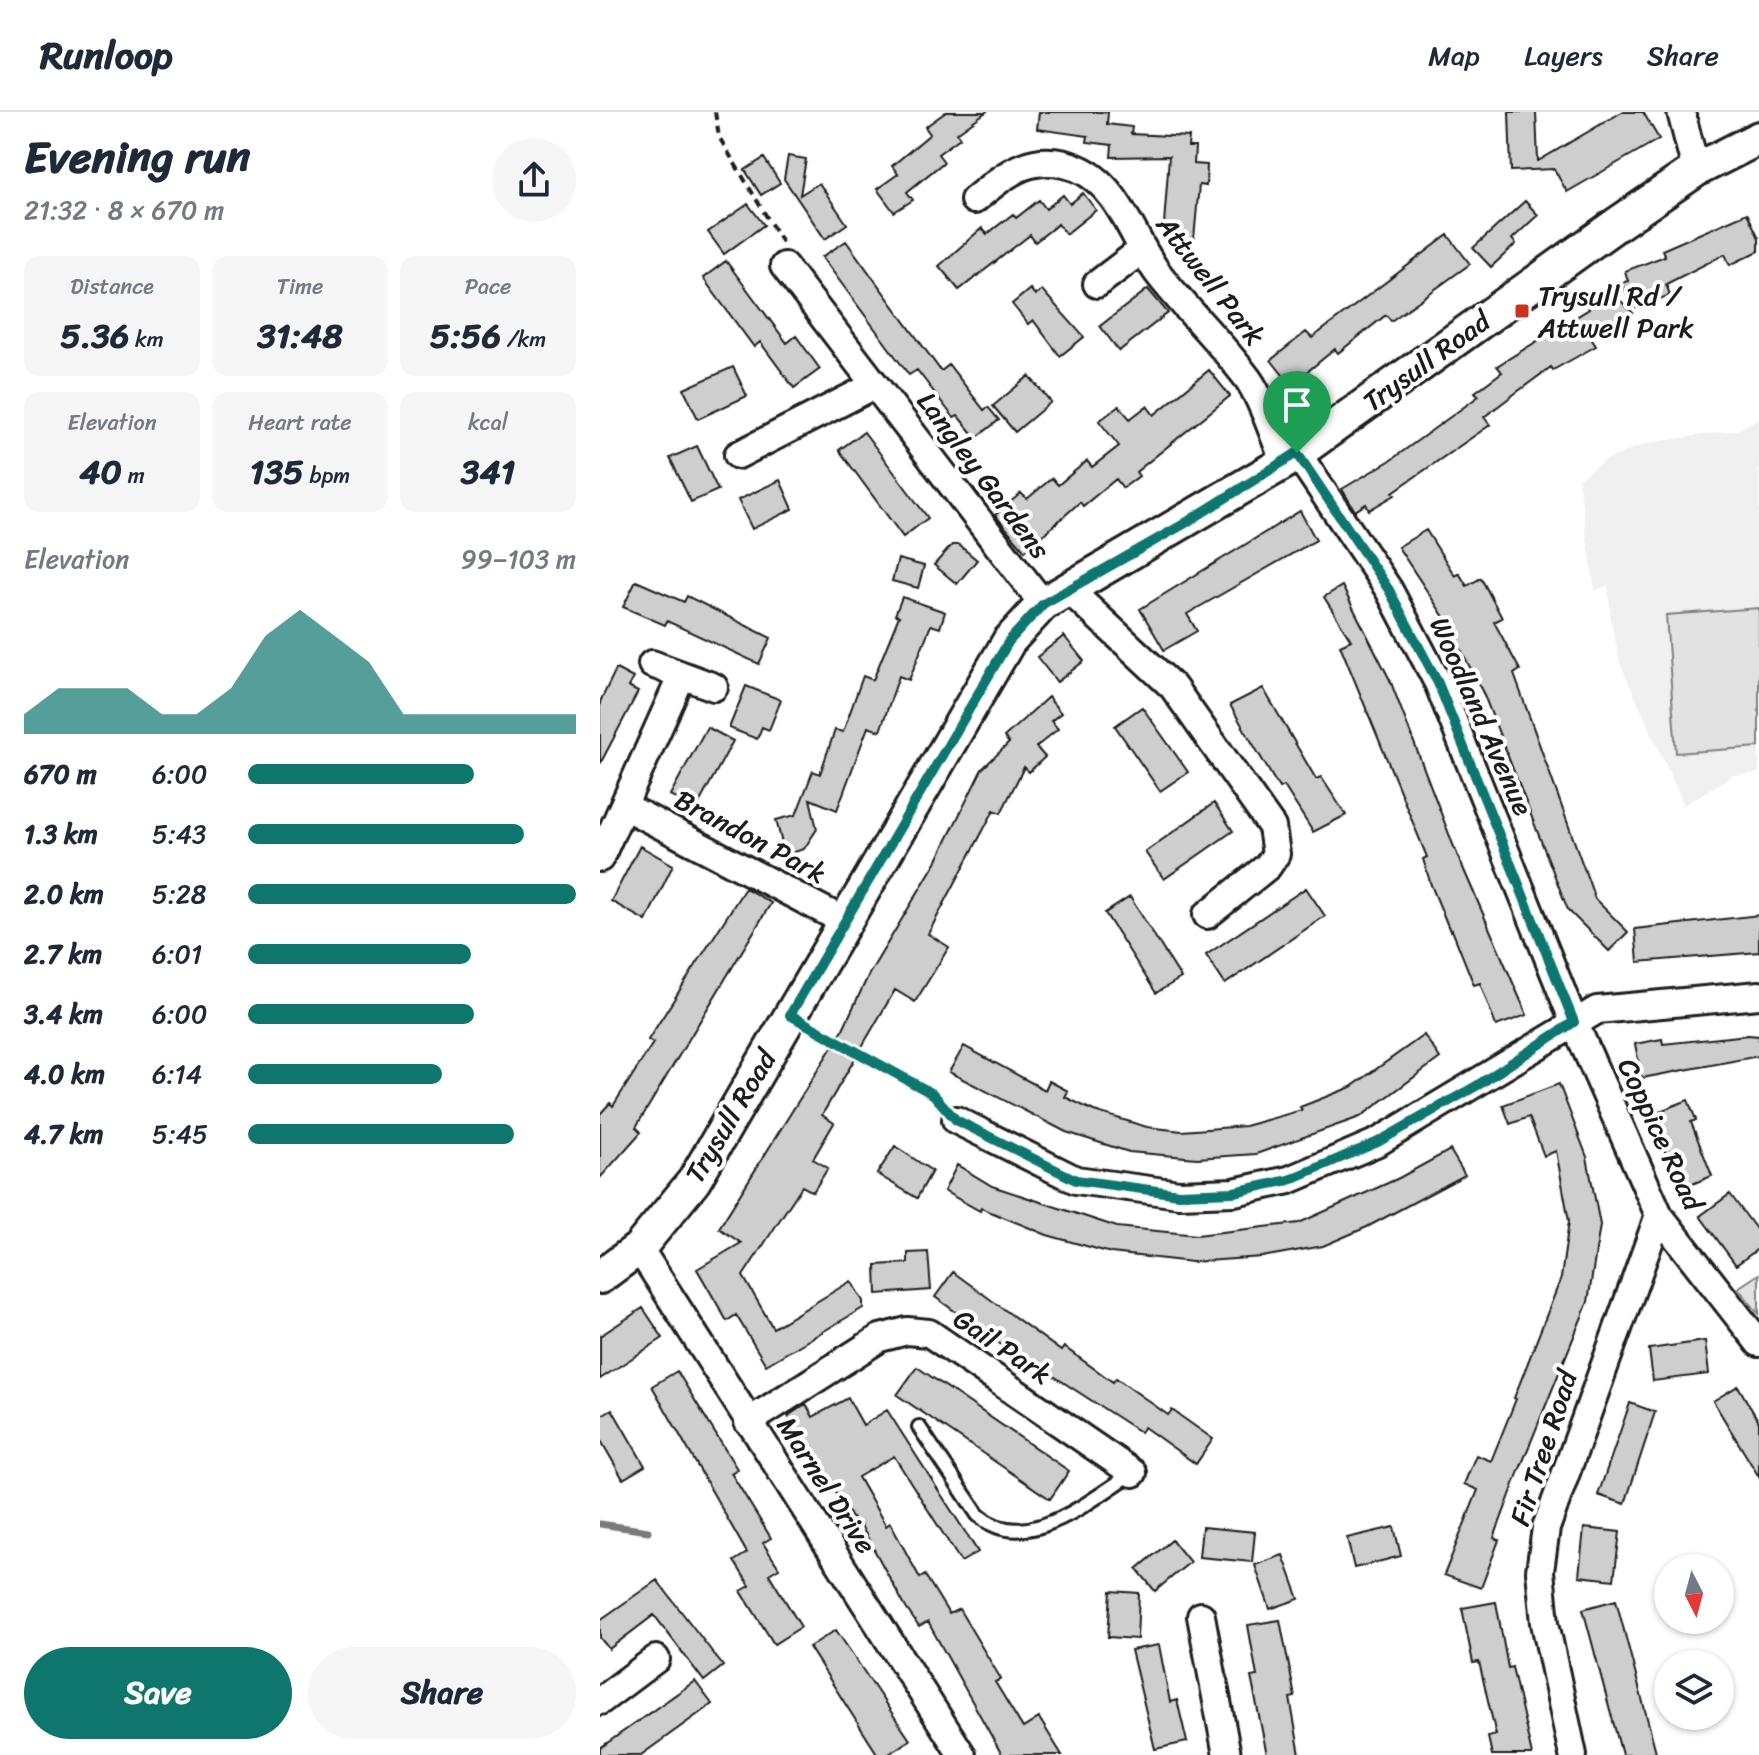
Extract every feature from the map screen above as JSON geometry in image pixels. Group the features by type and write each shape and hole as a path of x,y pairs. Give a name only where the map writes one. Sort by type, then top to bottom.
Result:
{"street":[{"path":"1681,112 1696,170"},
{"name":"Trysull Road","path":"600,1277 639,1248 694,1181 790,1015 848,923 875,869 1009,641 1055,596 1184,524 1291,458 1696,170 1755,144"},
{"name":"Attwell Park","path":"974,200 1015,167 1043,163 1076,167 1109,192 1143,249 1249,381 1291,458"},
{"path":"1097,284 1143,249"},
{"name":"Langley Gardens","path":"784,266 875,385 1055,596 1173,687 1272,827 1276,854 1268,866 1207,915"},
{"name":"Langley Gardens","path":"738,455 875,385"},
{"name":"Woodland Avenue","path":"1291,458 1389,590 1438,683 1574,1022"},
{"path":"652,664 714,687"},
{"path":"600,858 682,675"},
{"name":"Brandon Park","path":"624,806 848,923"},
{"path":"956,1120 1076,1180 1179,1194 1234,1192 1289,1180 1378,1142 1478,1085 1597,1010 1759,995"},
{"name":"Coppice Road","path":"1574,1022 1659,1215 1759,1343"},
{"name":"Fir Tree Road","path":"1573,1755 1545,1623 1540,1571 1546,1528 1659,1215"},
{"name":"Marnel Drive","path":"639,1248 962,1755"},
{"name":"Gail Park","path":"748,1422 880,1338 907,1331 929,1333 1133,1473"},
{"path":"1201,1616 1227,1755"},
{"path":"600,1701 656,1659"}],"lane":[{"path":"919,1427 978,1515 991,1527 1035,1528 1060,1519 1133,1473"}],"path":[{"path":"715,112 719,137 783,244 784,266"},
{"path":"790,1015 933,1094 956,1120"}],"shaded area":[{"path":"1759,418 1759,773 1733,775 1684,805 1620,663 1611,621 1608,585 1595,591 1578,478 1604,461 1647,443 1737,430"},
{"path":"1759,608 1759,747 1676,753 1666,615"},
{"path":"1759,1274 1759,1314 1738,1288"}],"building":[{"path":"946,112 986,112 957,133 960,138 938,154 944,162 907,192 913,200 894,212 877,189 898,174 892,166 930,134 925,127"},
{"path":"1039,112 1108,112 1107,124 1132,127 1131,134 1189,137 1188,147 1195,147 1194,164 1207,165 1206,186 1199,185 1194,239 1163,238 1169,156 1111,157 1112,145 1087,142 1088,136 1037,129"},
{"path":"1509,112 1536,112 1538,161 1622,112 1643,112 1659,139 1567,192 1554,169 1511,171"},
{"path":"788,156 806,159 800,195 819,183 847,224 825,239 784,179"},
{"path":"764,158 780,183 761,195 745,170"},
{"path":"1083,193 1096,210 1066,234 1058,224 1035,242 1030,235 959,290 939,266 982,228 987,234 1013,214 1016,218 1039,200 1046,209 1063,195 1070,204"},
{"path":"1525,201 1538,215 1512,239 1516,244 1491,267 1473,248"},
{"path":"748,204 764,225 724,254 708,232"},
{"path":"1747,213 1759,238 1759,251 1730,265 1725,254 1666,284 1670,295 1636,308 1621,283 1628,281 1625,271 1665,256 1662,250"},
{"path":"1448,235 1470,264 1391,321 1386,315 1338,353 1335,349 1291,385 1271,360 1306,332 1312,338"},
{"path":"846,241 941,371 949,365 984,410 988,407 999,420 976,438 958,416 954,418 917,370 909,375 822,257"},
{"path":"726,261 787,343 796,336 820,369 794,388 760,342 754,347 703,278"},
{"path":"1608,288 1633,313 1608,322 1589,335 1596,346 1553,370 1551,367 1513,395 1484,417 1490,425 1393,492 1395,495 1369,510 1366,504 1355,511 1342,489 1391,460 1479,396 1475,392 1502,372 1497,366 1589,309 1584,296"},
{"path":"1030,289 1035,295 1042,290 1084,337 1060,356 1033,320 1028,324 1012,304"},
{"path":"1148,289 1168,313 1119,351 1100,326"},
{"path":"733,367 747,396 698,419 684,389"},
{"path":"1209,370 1230,396 1136,472 1139,476 1123,488 1116,479 1083,506 1080,502 1025,551 995,515 1021,493 1027,499 1052,478 1058,485 1087,461 1092,467 1119,446 1099,421 1119,406 1130,419 1147,406 1154,415"},
{"path":"1029,376 1051,402 1015,432 993,406"},
{"path":"864,432 928,518 903,537 839,450"},
{"path":"697,446 718,490 691,502 670,458"},
{"path":"780,480 793,509 752,529 738,500"},
{"path":"1300,511 1316,540 1187,614 1197,631 1164,650 1140,609"},
{"path":"1426,530 1455,576 1459,573 1467,586 1481,578 1502,618 1494,622 1520,670 1514,674 1595,899 1628,932 1609,951 1568,910 1484,695 1446,620 1398,547"},
{"path":"952,545 959,545 977,560 957,584 934,565"},
{"path":"898,559 924,566 918,588 892,581"},
{"path":"636,581 684,602 687,596 771,638 759,664 667,621 665,625 623,607"},
{"path":"1342,586 1390,680 1454,847 1527,1015 1496,1026 1480,983 1474,985 1450,931 1431,885 1423,859 1427,857 1340,645 1351,640 1324,597"},
{"path":"902,597 945,612 940,628 931,625 909,680 899,676 880,731 868,727 837,810 810,799 817,829 804,849 785,855 776,820 796,815 813,771 820,774 835,730 843,732 863,676 873,680 899,616 895,615"},
{"path":"1064,636 1084,661 1057,682 1037,657"},
{"path":"616,669 633,678 628,687 638,692 600,764 600,702"},
{"path":"746,686 781,700 769,730 762,727 757,739 729,728"},
{"path":"1263,688 1316,779 1321,777 1346,815 1313,832 1284,786 1279,788 1230,705"},
{"path":"1048,697 1061,713 1051,721 1058,729 1036,747 1045,757 1029,772 1024,767 1001,813 994,810 928,934 949,947 915,1002 895,990 822,1115 834,1123 813,1159 828,1168 813,1192 802,1186 743,1276 773,1328 851,1281 863,1301 863,1308 766,1365 736,1315 727,1321 697,1269 741,1243 719,1228 842,1031 869,974 936,862 982,769 1009,743 1004,737"},
{"path":"1142,707 1188,772 1160,791 1115,726"},
{"path":"707,727 733,741 696,809 670,795"},
{"path":"1214,803 1233,831 1164,879 1145,852"},
{"path":"640,846 673,865 646,921 611,901"},
{"path":"745,888 771,903 636,1127 641,1132 600,1178 600,1114 610,1103 613,1106 653,1043 648,1040"},
{"path":"1306,888 1325,916 1225,984 1206,955"},
{"path":"1130,897 1181,978 1156,993 1105,913"},
{"path":"1759,915 1759,952 1638,962 1635,929"},
{"path":"1424,1035 1440,1058 1360,1117 1256,1154 1197,1158 1129,1152 1066,1132 949,1072 964,1046 1045,1090 1049,1081 1068,1091 1065,1097 1094,1111 1147,1127 1182,1131 1245,1126 1302,1110 1300,1107 1351,1087"},
{"path":"1759,1036 1759,1056 1642,1078 1635,1044 1662,1039 1663,1044"},
{"path":"1559,1084 1587,1157 1600,1225 1588,1302 1519,1471 1494,1538 1499,1540 1481,1588 1444,1575 1478,1490 1464,1484 1476,1455 1491,1461 1516,1399 1561,1278 1569,1221 1556,1151 1544,1156 1529,1117 1510,1124 1503,1105"},
{"path":"1688,1100 1696,1120 1691,1122 1712,1176 1680,1189 1663,1147 1669,1144 1657,1112"},
{"path":"895,1146 932,1171 917,1198 877,1174"},
{"path":"1450,1150 1465,1175 1367,1227 1323,1246 1262,1257 1192,1262 1111,1253 1047,1235 981,1208 980,1211 944,1191 957,1165 992,1186 1117,1227 1197,1235 1299,1223 1399,1178"},
{"path":"1730,1194 1759,1233 1759,1248 1736,1265 1700,1216"},
{"path":"928,1252 931,1290 877,1294 876,1265 908,1263 908,1253"},
{"path":"953,1272 1061,1351 1064,1347 1113,1382 1116,1378 1168,1415 1172,1410 1213,1439 1196,1464 1144,1427 1140,1432 1035,1364 1032,1367 935,1297"},
{"path":"643,1308 663,1338 600,1379 600,1336"},
{"path":"1705,1341 1709,1374 1653,1381 1649,1349"},
{"path":"917,1367 1069,1471 1050,1499 897,1395"},
{"path":"677,1371 737,1469 731,1473 771,1538 763,1543 779,1568 769,1574 801,1627 774,1644 741,1591 750,1586 734,1561 747,1553 652,1386"},
{"path":"1738,1386 1759,1422 1759,1477 1713,1401"},
{"path":"848,1398 863,1425 887,1410 978,1552 961,1562 894,1456 858,1477 886,1526 890,1523 920,1578 925,1575 949,1614 959,1609 1001,1679 995,1682 1023,1728 1039,1718 1062,1755 1002,1755 928,1622 919,1627 906,1608 860,1524 857,1526 788,1416 806,1404 813,1417"},
{"path":"1630,1403 1655,1412 1625,1504 1598,1495"},
{"path":"612,1409 645,1466 623,1479 600,1439 600,1416"},
{"path":"1202,1527 1255,1532 1252,1562 1199,1557"},
{"path":"1394,1527 1401,1556 1354,1568 1347,1538"},
{"path":"1584,1528 1620,1532 1614,1580 1579,1576"},
{"path":"1172,1540 1190,1562 1155,1591 1137,1569"},
{"path":"1283,1555 1299,1599 1270,1609 1255,1565"},
{"path":"657,1580 723,1666 704,1681 654,1615 609,1649 600,1638 600,1620"},
{"path":"1111,1591 1139,1593 1137,1639 1108,1637"},
{"path":"1616,1600 1656,1752 1646,1755 1622,1755 1583,1609"},
{"path":"1496,1602 1508,1668 1512,1667 1532,1755 1492,1755 1488,1737 1496,1735 1479,1662 1473,1663 1462,1608"},
{"path":"1280,1620 1295,1697 1290,1698 1300,1755 1267,1755 1251,1677 1257,1676 1248,1625"},
{"path":"836,1630 910,1740 887,1755 878,1755 809,1647"},
{"path":"1159,1645 1170,1702 1177,1700 1187,1742 1155,1749 1131,1650"},
{"path":"695,1681 712,1704 641,1755 600,1755 600,1748"}],"waterway":[{"path":"600,1524 648,1531"}],"place":[{"name":"Trysull Rd / Attwell Park","path":"1522,311"}],"route":[{"path":"1297,453 1389,590 1438,683 1574,1022 1478,1085 1378,1142 1289,1180 1234,1192 1179,1194 1076,1180 956,1120 933,1094 790,1015 848,923 875,869 1009,641 1043,604 1067,588 1184,524 1297,453"}]}
